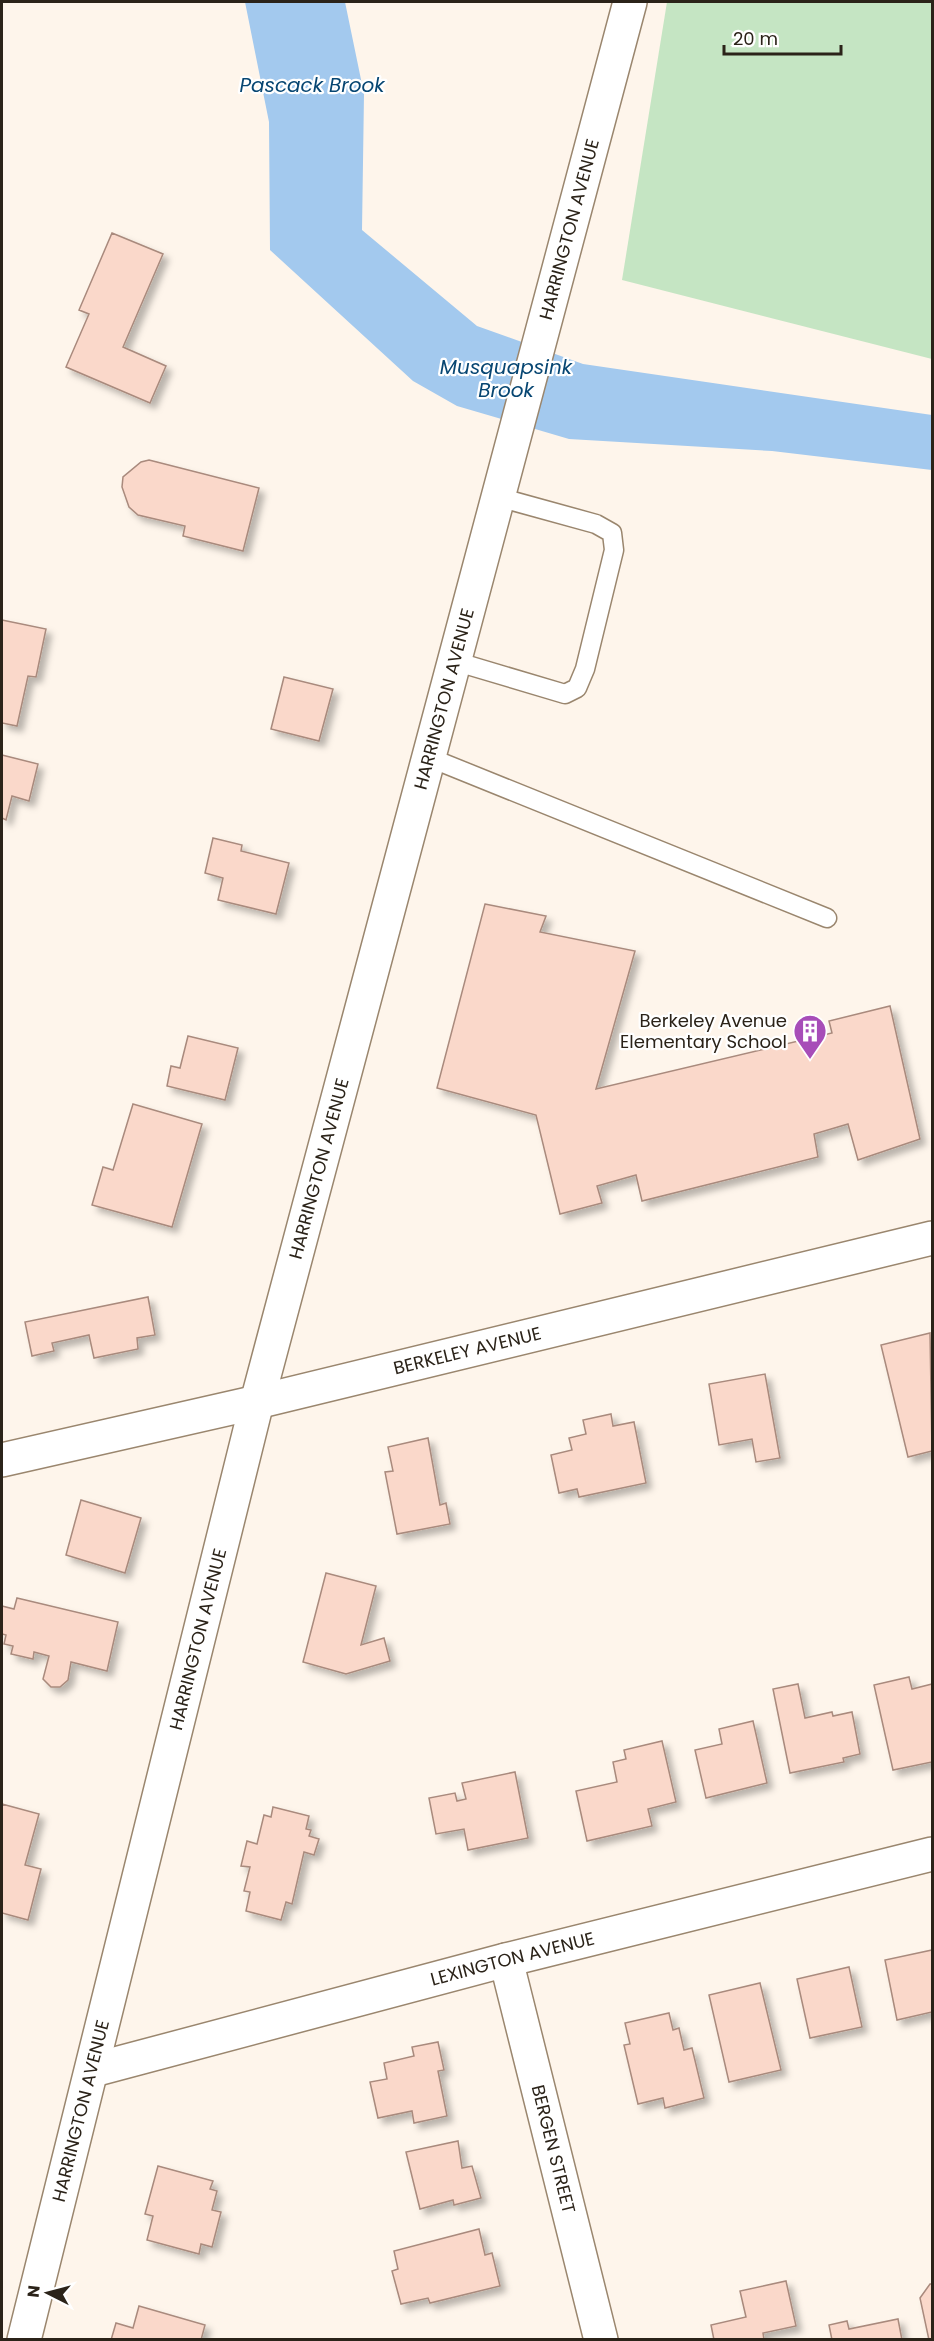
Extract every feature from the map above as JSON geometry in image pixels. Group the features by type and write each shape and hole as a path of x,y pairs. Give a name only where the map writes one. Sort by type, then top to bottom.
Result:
{"street":[{"name":"HARRINGTON AVENUE","path":"24,2340 93,2070 257,1402 630,2"},
{"name":"BERKELEY AVENUE","path":"2,1460 257,1402 933,1238"},
{"name":"LEXINGTON AVENUE","path":"93,2070 506,1960 933,1854"},
{"name":"BERGEN STREET","path":"506,1960 601,2340"}],"lane":[{"path":"454,661 565,694 577,688 585,669 614,550 612,532 596,524 498,497"},
{"path":"428,757 826,918"}],"green space":[{"path":"667,2 932,2 932,359 622,280"}],"water":[{"path":"245,2 345,2 364,94 362,230 477,326 583,364 932,415 932,470 772,451 569,439 457,406 413,381 270,250 269,122"}],"building":[{"path":"112,233 163,254 123,347 166,366 150,403 66,367 89,314 79,310"},
{"path":"149,460 259,488 243,551 183,536 185,526 138,515 129,507 122,487 123,477 141,462"},
{"path":"2,620 46,629 36,677 28,676 17,726 2,723"},
{"path":"284,677 333,689 319,741 271,729"},
{"path":"2,755 38,764 29,801 12,796 6,820 2,818"},
{"path":"213,838 242,845 241,851 289,863 276,914 218,900 223,878 205,873"},
{"name":"Berkeley Avenue Elementary School","path":"485,904 546,916 540,932 635,951 596,1089 832,1033 829,1021 890,1006 920,1139 858,1160 848,1124 814,1134 818,1157 642,1201 636,1175 597,1186 602,1203 560,1214 536,1115 437,1088"},
{"path":"188,1036 238,1048 225,1100 167,1086 171,1066 180,1068"},
{"path":"133,1104 202,1124 172,1227 92,1205 103,1167 113,1170"},
{"path":"148,1297 155,1335 137,1338 138,1349 94,1358 89,1335 52,1343 54,1351 32,1356 25,1322"},
{"path":"930,1333 932,1451 908,1457 881,1345"},
{"path":"765,1374 780,1458 756,1462 752,1439 719,1445 709,1384"},
{"path":"611,1414 613,1426 634,1422 646,1483 579,1497 577,1489 559,1493 551,1455 572,1450 569,1438 586,1434 583,1420"},
{"path":"428,1438 440,1505 446,1503 450,1524 397,1534 385,1472 393,1471 388,1447"},
{"path":"81,1500 141,1518 125,1573 66,1555"},
{"path":"326,1573 376,1586 361,1645 384,1638 390,1661 346,1674 303,1662"},
{"path":"17,1598 118,1622 107,1671 71,1662 68,1680 60,1687 51,1687 43,1679 49,1656 34,1652 33,1659 11,1654 13,1646 4,1644 6,1635 2,1634 2,1606 14,1609"},
{"path":"909,1677 912,1689 932,1684 932,1762 893,1770 874,1685"},
{"path":"798,1684 805,1718 832,1712 833,1716 852,1712 860,1754 843,1758 844,1762 790,1773 773,1689"},
{"path":"753,1721 767,1783 706,1798 695,1750 722,1744 719,1729"},
{"path":"662,1741 676,1802 648,1809 652,1826 587,1841 576,1791 617,1782 613,1762 626,1759 624,1750"},
{"path":"515,1772 528,1838 468,1850 464,1829 436,1834 429,1798 455,1793 457,1801 466,1799 462,1783"},
{"path":"2,1804 39,1814 25,1865 41,1869 28,1920 2,1913"},
{"path":"273,1807 309,1816 306,1829 311,1830 309,1836 319,1839 314,1855 304,1852 292,1904 286,1902 281,1920 246,1911 250,1892 244,1891 250,1867 241,1866 247,1841 257,1844 264,1815 271,1817"},
{"path":"932,1950 932,2012 897,2020 885,1960"},
{"path":"849,1967 862,2027 810,2038 797,1979"},
{"path":"760,1983 781,2070 729,2082 709,1995"},
{"path":"669,2013 673,2030 679,2028 684,2050 692,2048 704,2098 665,2108 663,2098 638,2104 624,2045 630,2044 625,2023"},
{"path":"438,2042 444,2070 438,2071 447,2116 414,2123 412,2111 378,2118 370,2082 387,2079 384,2063 414,2056 412,2047"},
{"path":"458,2141 462,2168 472,2166 481,2198 454,2205 453,2200 420,2209 406,2152"},
{"path":"158,2166 213,2181 210,2189 217,2191 212,2210 221,2212 212,2247 201,2244 199,2254 147,2240 153,2216 145,2214"},
{"path":"479,2229 485,2255 492,2253 500,2286 430,2303 428,2298 401,2304 392,2271 398,2269 394,2251"},
{"path":"786,2281 796,2326 763,2333 764,2340 714,2340 711,2325 746,2317 740,2291"},
{"path":"932,2284 932,2340 929,2340 920,2298"},
{"path":"139,2306 205,2325 201,2340 111,2340 116,2323 133,2328"},
{"path":"898,2319 902,2340 832,2340 829,2325 847,2321 849,2329"}],"place":[{"name":"Berkeley Avenue Elementary School","path":"810,1060"}],"water label":[{"name":"Pascack Brook","path":"312,85"},
{"name":"Musquapsink Brook","path":"506,378"}]}
